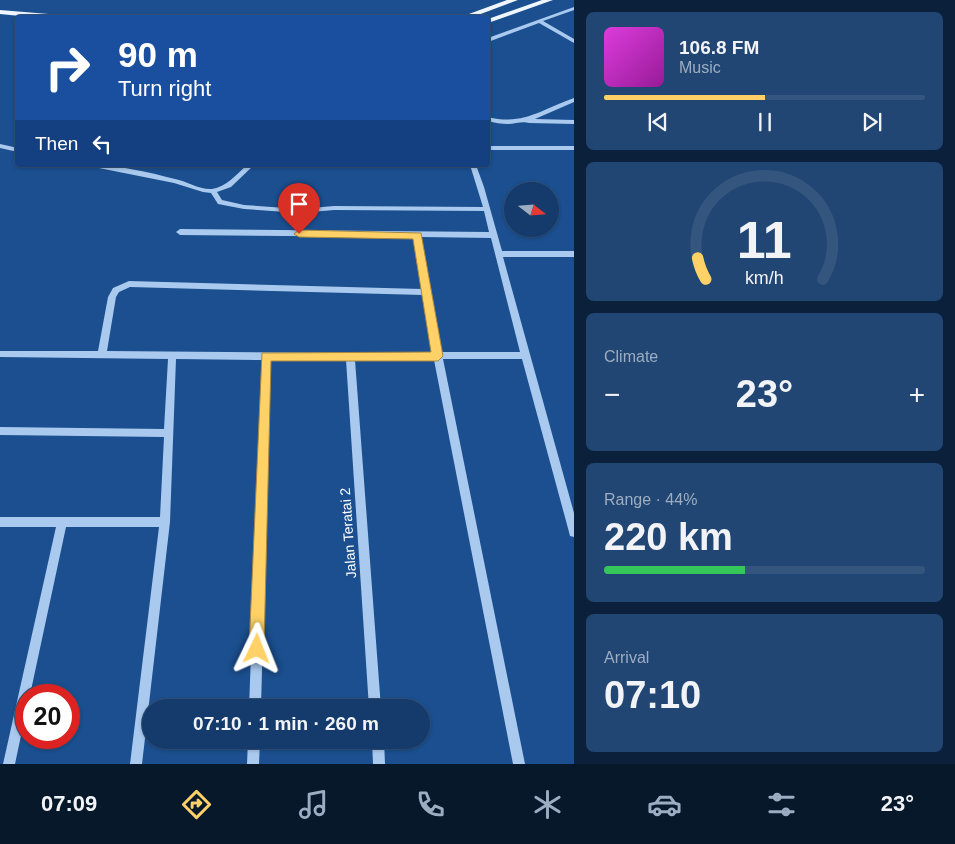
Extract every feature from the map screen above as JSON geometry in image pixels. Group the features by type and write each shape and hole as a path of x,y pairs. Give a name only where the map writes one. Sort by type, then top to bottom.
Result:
{"main road":[{"path":"469,15 514,0"},
{"path":"490,20 549,0"},
{"path":"0,12 36,15"},
{"path":"0,19 15,20"}],"street":[{"path":"490,39 574,8"},
{"path":"539,21 574,40"},
{"path":"525,121 574,100"},
{"path":"490,119 507,122 574,122"},
{"path":"0,146 15,149"},
{"path":"490,148 574,148"},
{"path":"104,167 175,181 203,190 213,191 229,185 249,167"},
{"path":"474,167 494,235 524,355 569,498 574,532"},
{"path":"213,191 220,202 244,207 300,211 334,208 487,209"},
{"path":"180,232 417,236 494,235"},
{"path":"417,236 438,356 519,764"},
{"path":"499,254 574,254"},
{"path":"102,354 112,297 116,290 129,284 426,292"},
{"path":"0,354 350,357 524,355"},
{"path":"136,764 165,522 172,355"},
{"path":"255,699 266,356"},
{"name":"Jalan Teratai 2","path":"350,357 374,699"},
{"path":"0,432 169,433"},
{"path":"0,522 165,522"},
{"path":"9,764 62,522"},
{"path":"253,764 254,749"},
{"path":"378,749 379,764"}],"route":[{"path":"257,649 266,356 438,356 417,236 299,234"}]}
